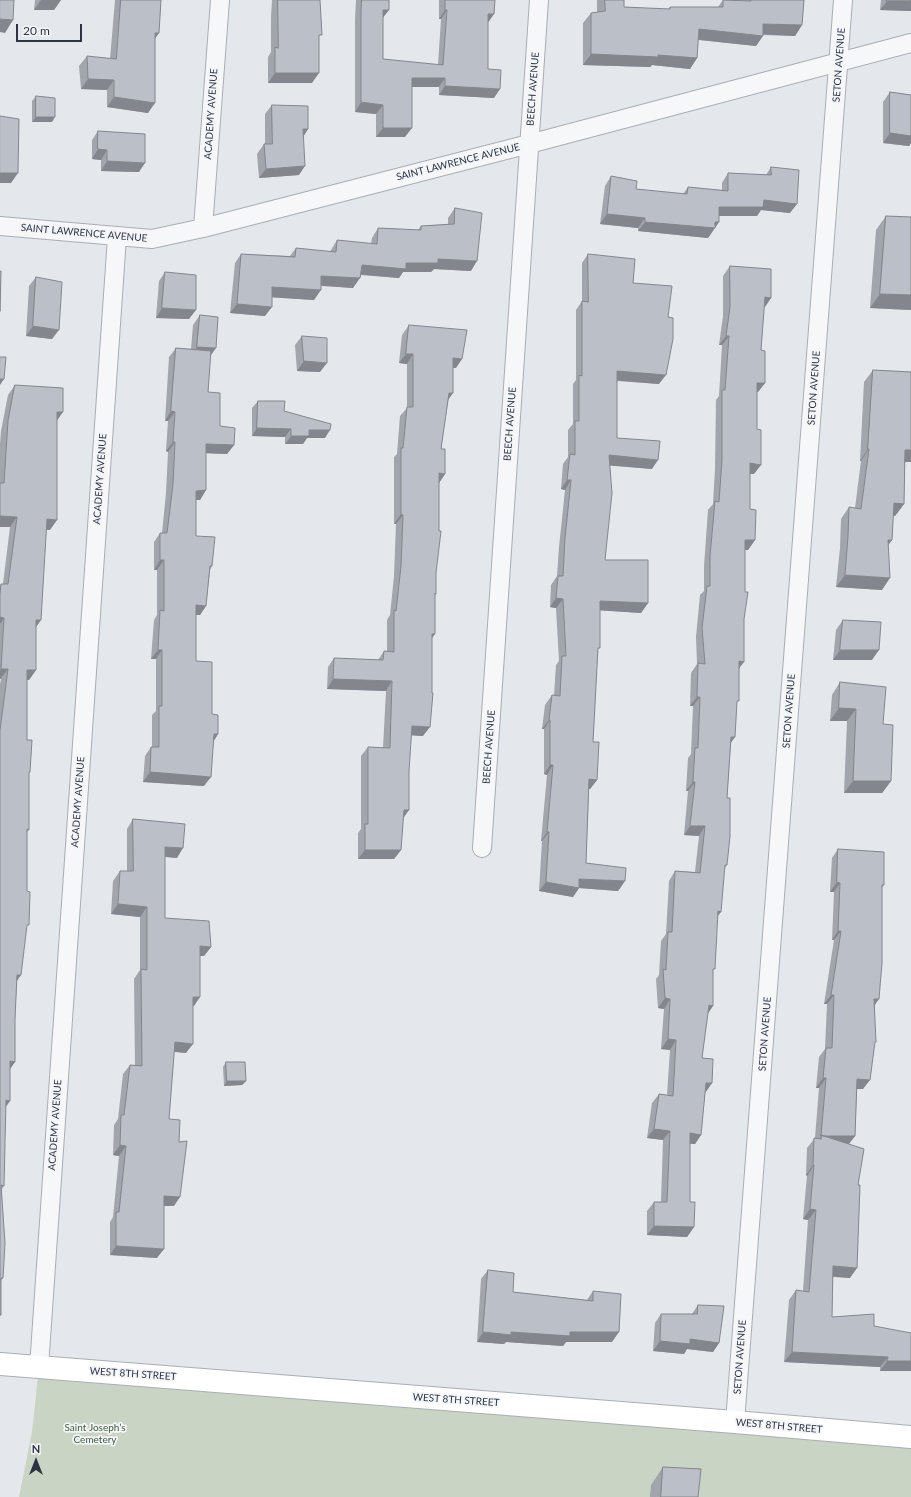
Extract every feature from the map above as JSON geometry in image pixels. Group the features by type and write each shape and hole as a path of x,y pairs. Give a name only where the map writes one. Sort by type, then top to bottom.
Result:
{"street":[{"name":"ACADEMY AVENUE","path":"203,228 220,0"},
{"name":"BEECH AVENUE","path":"482,848 539,0"},
{"name":"SETON AVENUE","path":"735,1422 843,0"},
{"name":"SAINT LAWRENCE AVENUE","path":"0,226 152,239 203,228 529,144 911,43"},
{"name":"ACADEMY AVENUE","path":"39,1367 117,236"},
{"name":"WEST 8TH STREET","path":"0,1364 911,1437"}],"green space":[{"name":"Saint Joseph’s Cemetery","path":"39,1367 911,1437 911,1497 19,1497 32,1432"}],"building":[{"path":"0,0 14,0 13,20 0,19"},
{"path":"121,0 161,0 159,33 155,33 155,103 114,97 114,80 88,79 87,56 116,59"},
{"path":"278,0 320,0 322,35 319,35 319,73 275,73 275,47 278,48"},
{"path":"362,0 389,0 389,10 383,10 383,59 443,65 447,10 445,10 445,0 495,0 494,14 488,14 488,69 501,70 500,89 445,86 445,78 412,78 412,128 383,128 383,105 361,102"},
{"path":"605,0 624,0 624,7 670,9 670,7 723,7 723,0 804,0 802,25 763,24 763,36 699,29 697,58 658,55 658,57 591,54 591,13 605,11"},
{"path":"911,0 911,1 887,1"},
{"path":"890,92 911,95 911,136 890,133"},
{"path":"36,96 55,98 55,117 36,117"},
{"path":"272,105 308,106 308,129 303,129 305,166 266,169 264,144 272,144"},
{"path":"0,116 19,119 18,173 0,173"},
{"path":"98,131 145,134 145,163 107,161 107,150 98,149"},
{"path":"771,167 799,170 797,204 764,200 763,207 719,207 719,222 715,222 715,228 645,222 645,218 607,214 611,176 637,181 636,189 687,194 688,187 728,191 728,173 771,175"},
{"path":"455,208 482,213 477,261 438,259 438,263 406,263 406,269 362,265 360,278 321,276 321,290 272,287 272,307 237,304 241,254 295,257 296,248 336,252 337,240 377,244 378,228 421,230 421,226 454,224"},
{"path":"886,216 911,217 911,295 880,294"},
{"path":"588,254 635,259 633,283 672,286 668,317 673,318 673,339 666,375 617,371 617,438 660,441 658,460 609,455 612,493 605,560 648,560 648,603 600,601 600,648 598,648 593,742 599,742 597,780 589,779 586,863 626,868 625,881 579,879 579,888 546,882 549,832 547,832 553,765 550,765 549,720 552,695 560,696 562,656 566,656 563,599 556,598 558,576 563,576 571,480 567,480 570,454 575,455 575,421 579,421 579,375 582,376 582,301 588,302"},
{"path":"730,266 771,269 771,298 765,297 761,350 765,351 765,383 757,383 757,429 761,430 761,465 750,463 750,509 756,510 755,540 745,540 745,592 748,592 744,619 744,662 739,661 739,701 737,701 735,737 731,737 727,798 730,798 730,836 727,865 725,865 721,912 718,911 715,969 713,969 713,1006 709,1005 702,1058 713,1059 712,1083 706,1083 701,1135 690,1133 690,1202 695,1202 694,1227 654,1226 654,1202 667,1202 670,1131 654,1129 659,1094 673,1096 676,1040 668,1039 670,999 665,998 663,969 666,970 668,932 672,932 675,871 700,873 705,826 690,826 695,782 693,782 695,748 698,748 700,697 697,697 698,663 705,664 702,628 707,586 710,586 710,556 715,501 719,502 722,460 722,390 725,390 729,336 726,336 730,307"},
{"path":"0,271 1,271 0,311"},
{"path":"165,272 196,275 196,310 162,308"},
{"path":"36,277 62,282 59,330 33,326"},
{"path":"200,315 218,317 216,348 197,347"},
{"path":"409,325 467,330 462,359 453,358 453,393 449,393 441,449 445,449 445,474 439,473 439,531 441,531 436,573 435,634 432,634 433,693 430,727 412,726 409,771 409,810 404,810 401,850 365,850 365,824 368,824 368,747 390,748 392,681 333,679 334,658 383,660 384,651 394,652 394,610 396,611 401,566 403,515 401,514 401,448 403,448 407,407 413,407 413,354 406,354"},
{"path":"302,336 327,338 327,363 304,361"},
{"path":"176,348 211,351 208,392 220,393 220,426 235,428 234,445 206,444 206,490 196,491 196,536 215,537 212,566 210,566 206,606 196,605 196,661 212,662 212,714 218,715 218,734 214,734 211,777 150,772 151,747 159,747 159,706 162,706 162,650 158,650 160,610 164,611 164,560 160,560 160,533 167,533 173,484 175,412 171,411"},
{"path":"0,357 6,357 4,379 0,379"},
{"path":"873,370 911,372 911,450 905,450 904,504 894,503 892,540 888,540 890,578 845,575 849,507 861,509 869,449"},
{"path":"15,385 63,388 63,412 57,412 57,520 47,519 41,620 36,620 36,670 27,670 27,740 32,740 29,772 29,830 27,829 27,891 30,892 29,925 27,925 21,975 17,975 15,1062 10,1061 10,1101 6,1100 4,1186 1,1185 5,1243 3,1278 1,1278 0,1315 0,730 8,669 1,669 4,618 0,617 0,594 1,584 8,584 17,517 0,516 0,483 4,483 8,421"},
{"path":"258,401 285,401 284,411 331,424 330,430 309,430 309,436 291,436 291,429 257,428"},
{"path":"843,620 881,622 879,650 840,650"},
{"path":"840,682 886,687 883,724 893,725 891,781 853,781 856,709 839,708"},
{"path":"133,819 185,824 183,848 165,847 165,918 209,921 211,947 200,946 200,997 193,997 193,1044 175,1042 169,1119 180,1120 179,1142 187,1141 180,1197 164,1196 164,1249 116,1246 116,1212 119,1212 126,1146 120,1145 121,1115 124,1115 130,1065 142,1066 141,969 147,970 147,907 118,904 120,871 133,871"},
{"path":"838,849 884,852 884,885 882,885 882,963 879,999 874,999 876,1042 870,1080 857,1079 855,1136 821,1136 826,1078 823,1078 826,1048 832,1048 834,995 831,995 841,931 838,931 840,883 837,882"},
{"path":"226,1062 245,1062 246,1081 227,1081"},
{"path":"821,1135 864,1149 858,1185 860,1185 857,1268 833,1266 832,1317 874,1314 874,1326 911,1333 911,1361 887,1361 888,1357 792,1352 796,1290 809,1292 816,1210 810,1209 814,1165 814,1138 821,1139"},
{"path":"488,1270 514,1273 513,1292 593,1301 593,1291 621,1294 619,1332 570,1332 570,1336 511,1332 511,1335 483,1332"},
{"path":"698,1305 724,1306 719,1343 690,1339 690,1344 660,1341 661,1314 697,1314"},
{"path":"663,1467 701,1469 698,1497 661,1497"}]}
